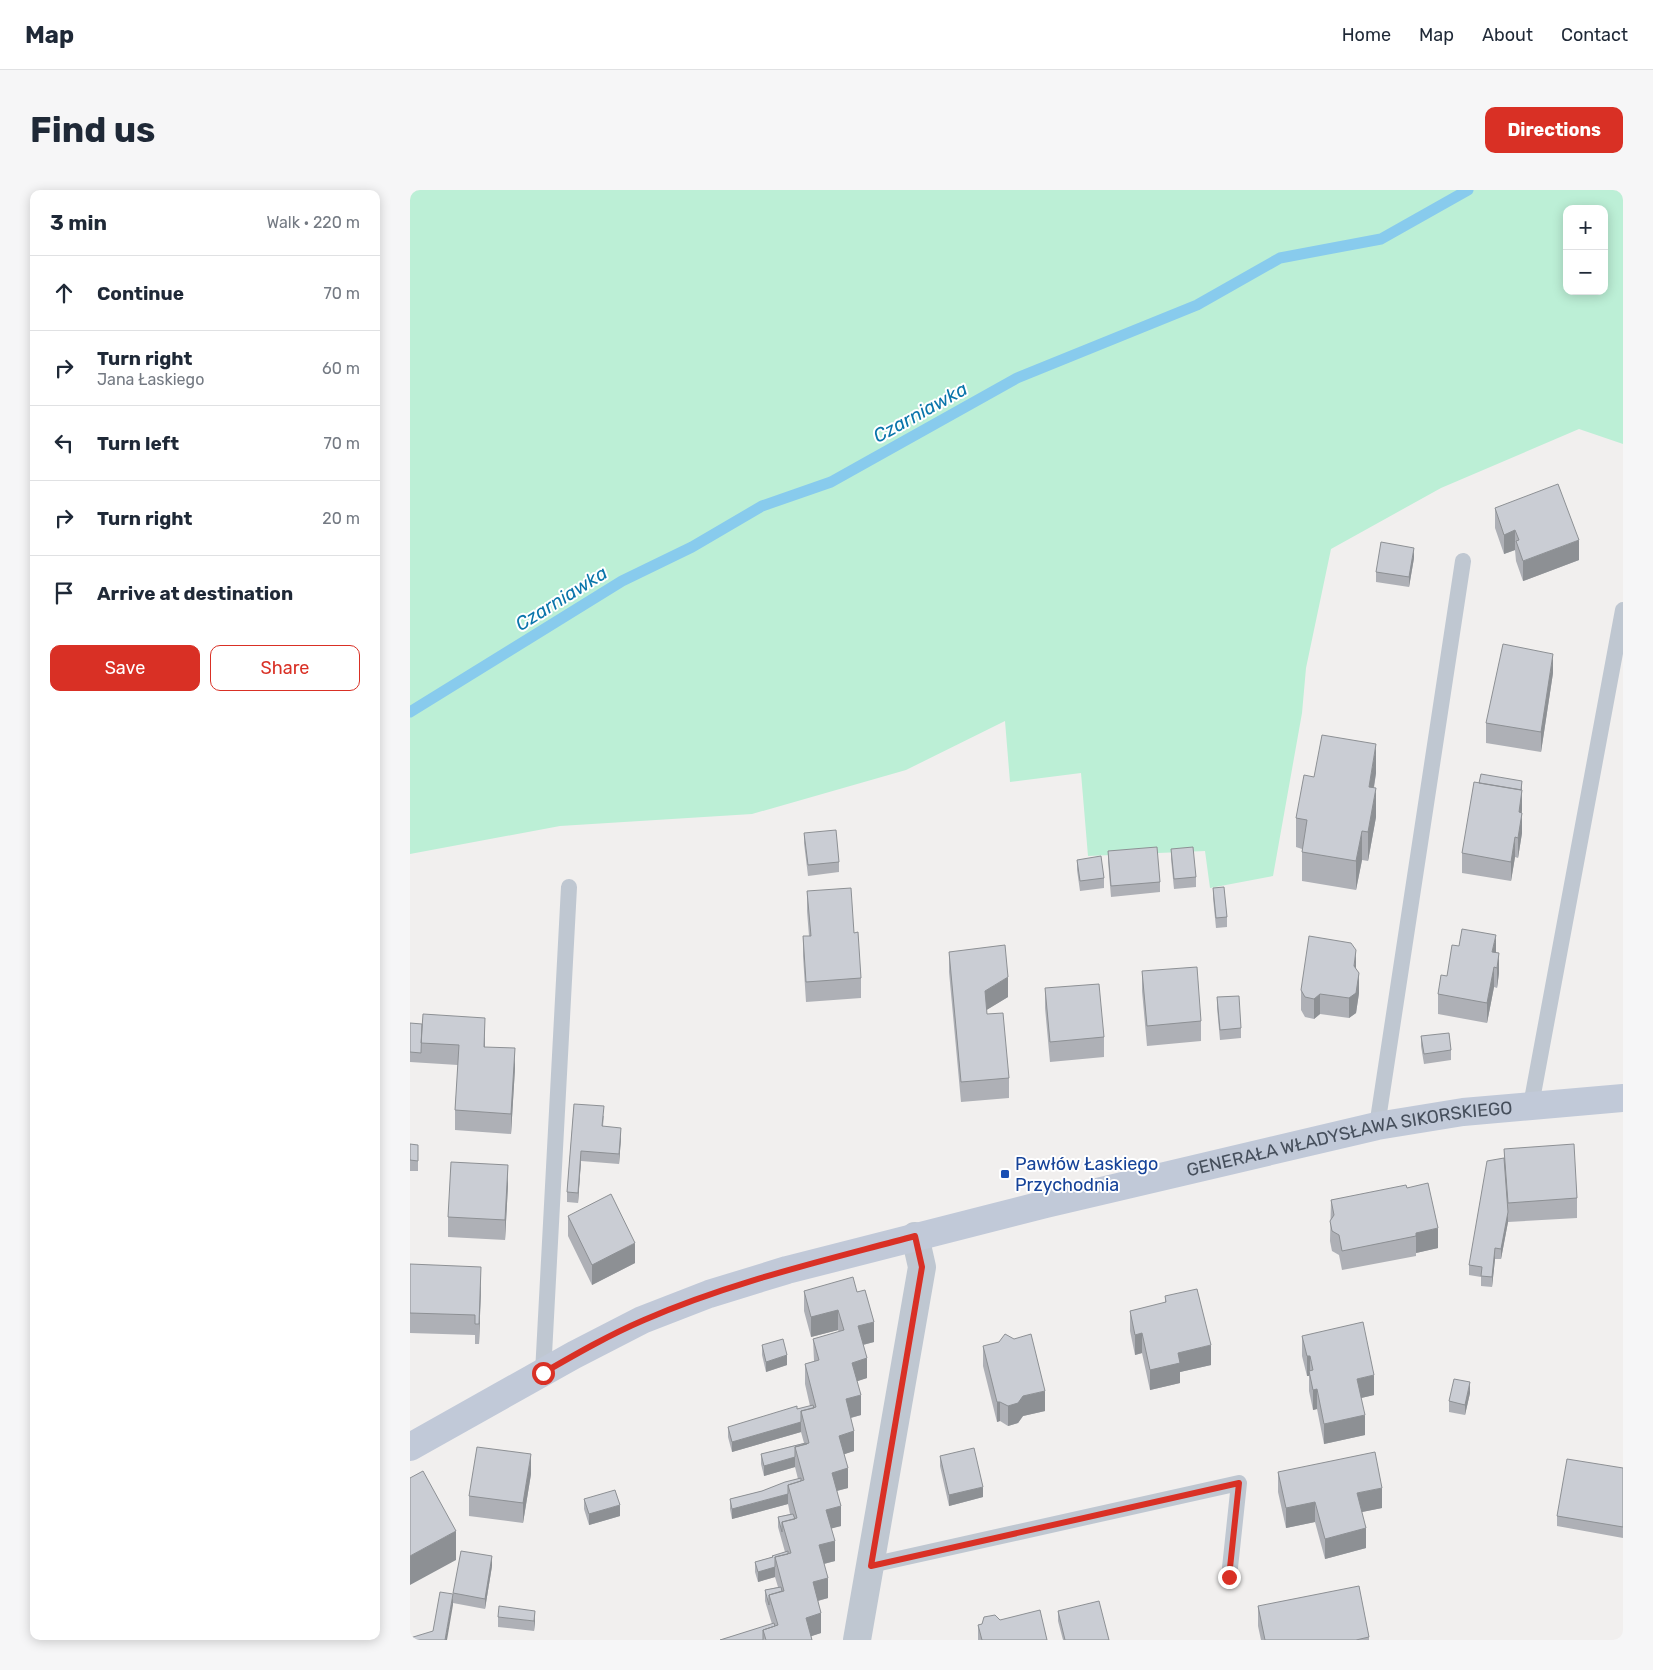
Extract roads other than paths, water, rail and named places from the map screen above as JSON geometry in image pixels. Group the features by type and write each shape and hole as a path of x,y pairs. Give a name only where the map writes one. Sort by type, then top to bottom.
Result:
{"street":[{"name":"GENERAŁA WŁADYSŁAWA SIKORSKIEGO","path":"410,1447 642,1320 709,1294 787,1270 1046,1204 1377,1126 1463,1112 1623,1098"},
{"path":"857,1640 922,1267 915,1236"}],"lane":[{"path":"1377,1126 1463,561"},
{"path":"1531,1105 1623,610"},
{"path":"543,1373 570,887"},
{"path":"871,1566 1239,1483 1229,1577"}],"waterway":[{"name":"Czarniawka","path":"410,712 622,581 692,547 762,506 831,482 1017,378 1197,305 1280,258 1381,239 1468,190"}],"place":[{"name":"Pawłów Łaskiego Przychodnia","path":"1005,1174"}]}
